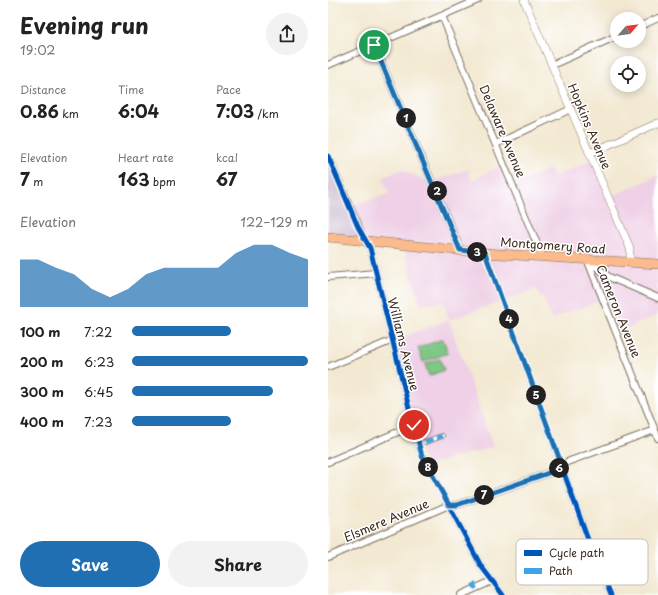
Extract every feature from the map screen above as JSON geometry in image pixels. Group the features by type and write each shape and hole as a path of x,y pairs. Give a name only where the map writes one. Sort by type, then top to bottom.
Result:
{"main road":[{"name":"Montgomery Road","path":"328,237 485,253 658,264"}],"street":[{"path":"328,65 478,0"},
{"name":"Hopkins Avenue","path":"524,0 630,248 630,262"},
{"name":"Delaware Avenue","path":"442,16 542,256"},
{"path":"646,23 658,18"},
{"path":"552,65 610,39"},
{"path":"374,45 460,250"},
{"path":"496,144 571,110"},
{"path":"590,154 658,123"},
{"name":"Williams Avenue","path":"328,156 365,241 370,248 422,456 481,566 503,595"},
{"path":"485,253 588,539"},
{"path":"587,259 609,277 658,298"},
{"name":"Cameron Avenue","path":"587,259 658,438"},
{"path":"328,270 330,277 376,273"},
{"path":"328,367 393,340"},
{"path":"328,462 414,425"},
{"name":"Elsmere Avenue","path":"328,557 449,505 457,505 557,470 562,466 655,430"},
{"path":"425,442 442,436"},
{"path":"461,595 474,586 492,581"},
{"path":"607,585 611,595"}],"shaded area":[{"path":"328,156 365,241 328,237"},
{"path":"592,160 608,198 658,175 658,315 616,333 602,300 551,319 543,296 540,297 537,289 449,320 443,302 420,305 403,244 365,241 349,206 389,194 383,178 402,169 433,184 433,182 467,169 472,180 505,164 514,184 550,169 554,176"},
{"path":"449,320 493,447 427,465 422,456 393,340"}],"green space":[{"path":"443,339 448,353 423,362 418,348"},
{"path":"440,359 444,370 429,376 425,364"}],"marked path":[{"path":"425,442 442,436"},
{"path":"473,583 476,589"}],"cycle path":[{"path":"328,156 358,227 370,248 419,449 481,566 503,595"},
{"path":"485,253 588,539"},
{"path":"607,585 611,595"}],"route":[{"path":"374,45 458,241 460,250 485,253 562,466 557,470 457,505 449,505 422,456 414,425"}]}
